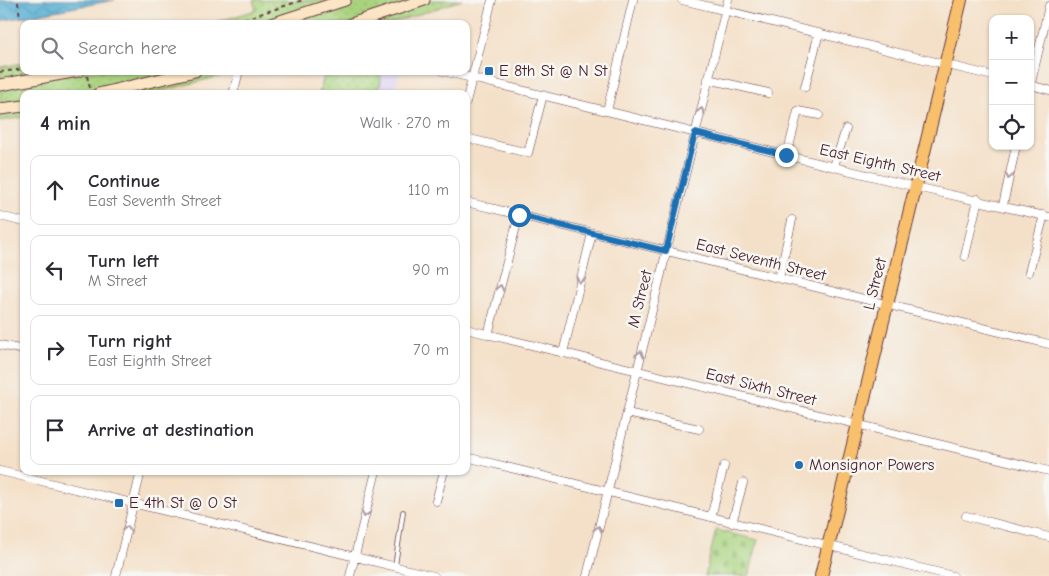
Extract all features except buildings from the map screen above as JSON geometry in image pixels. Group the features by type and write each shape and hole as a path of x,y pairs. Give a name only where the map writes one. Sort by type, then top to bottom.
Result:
{"main road":[{"path":"283,20 345,0"},
{"path":"363,20 424,0"},
{"name":"L Street","path":"821,576 961,0"},
{"path":"0,84 54,75"},
{"path":"115,90 178,75"},
{"path":"0,110 20,107"}],"street":[{"path":"469,90 492,0"},
{"path":"607,111 633,0"},
{"path":"682,0 989,75"},
{"name":"M Street","path":"587,576 728,0"},
{"path":"1034,69 1049,6"},
{"path":"805,87 818,33"},
{"path":"234,90 238,75"},
{"name":"East Eighth Street","path":"460,75 916,187 978,199 1046,216"},
{"path":"708,78 768,93"},
{"path":"1034,87 1049,90"},
{"path":"470,139 528,153 543,96"},
{"path":"786,155 798,111 819,116"},
{"path":"834,166 846,129"},
{"path":"1002,205 1015,150"},
{"path":"965,256 978,199"},
{"name":"East Seventh Street","path":"470,203 1049,344"},
{"path":"488,335 519,215"},
{"path":"0,216 20,221"},
{"path":"1029,272 1046,216"},
{"path":"779,278 792,220"},
{"path":"563,353 592,232"},
{"name":"East Sixth Street","path":"470,331 1049,471"},
{"path":"0,345 20,349"},
{"path":"627,413 699,428"},
{"path":"470,458 953,576"},
{"path":"710,517 724,466"},
{"path":"0,471 434,576"},
{"path":"116,576 140,475"},
{"path":"350,576 375,475"},
{"path":"436,501 443,475"},
{"path":"732,523 743,483"},
{"path":"966,516 1049,537"}],"lane":[{"path":"395,566 403,512"}],"path":[{"path":"241,20 303,0"},
{"path":"18,2 20,18"},
{"path":"0,72 20,70"},
{"path":"87,75 91,90"}],"shaded area":[{"path":"323,75 398,75 395,90 319,90"}],"green space":[{"path":"253,0 462,0 401,20 223,20 256,10"},
{"path":"20,64 20,75 224,75 166,90 20,90 20,118 0,121 0,67"},
{"path":"324,75 380,75 379,90 320,90"},
{"path":"716,530 758,540 749,576 705,576"}],"water":[{"path":"0,0 115,0 0,21"}],"place":[{"name":"E 8th St @ N St","path":"489,71"},
{"name":"Monsignor Powers","path":"799,465"},
{"name":"E 4th St @ O St","path":"119,503"}],"route":[{"path":"519,215 666,251 695,133 786,155"}]}
